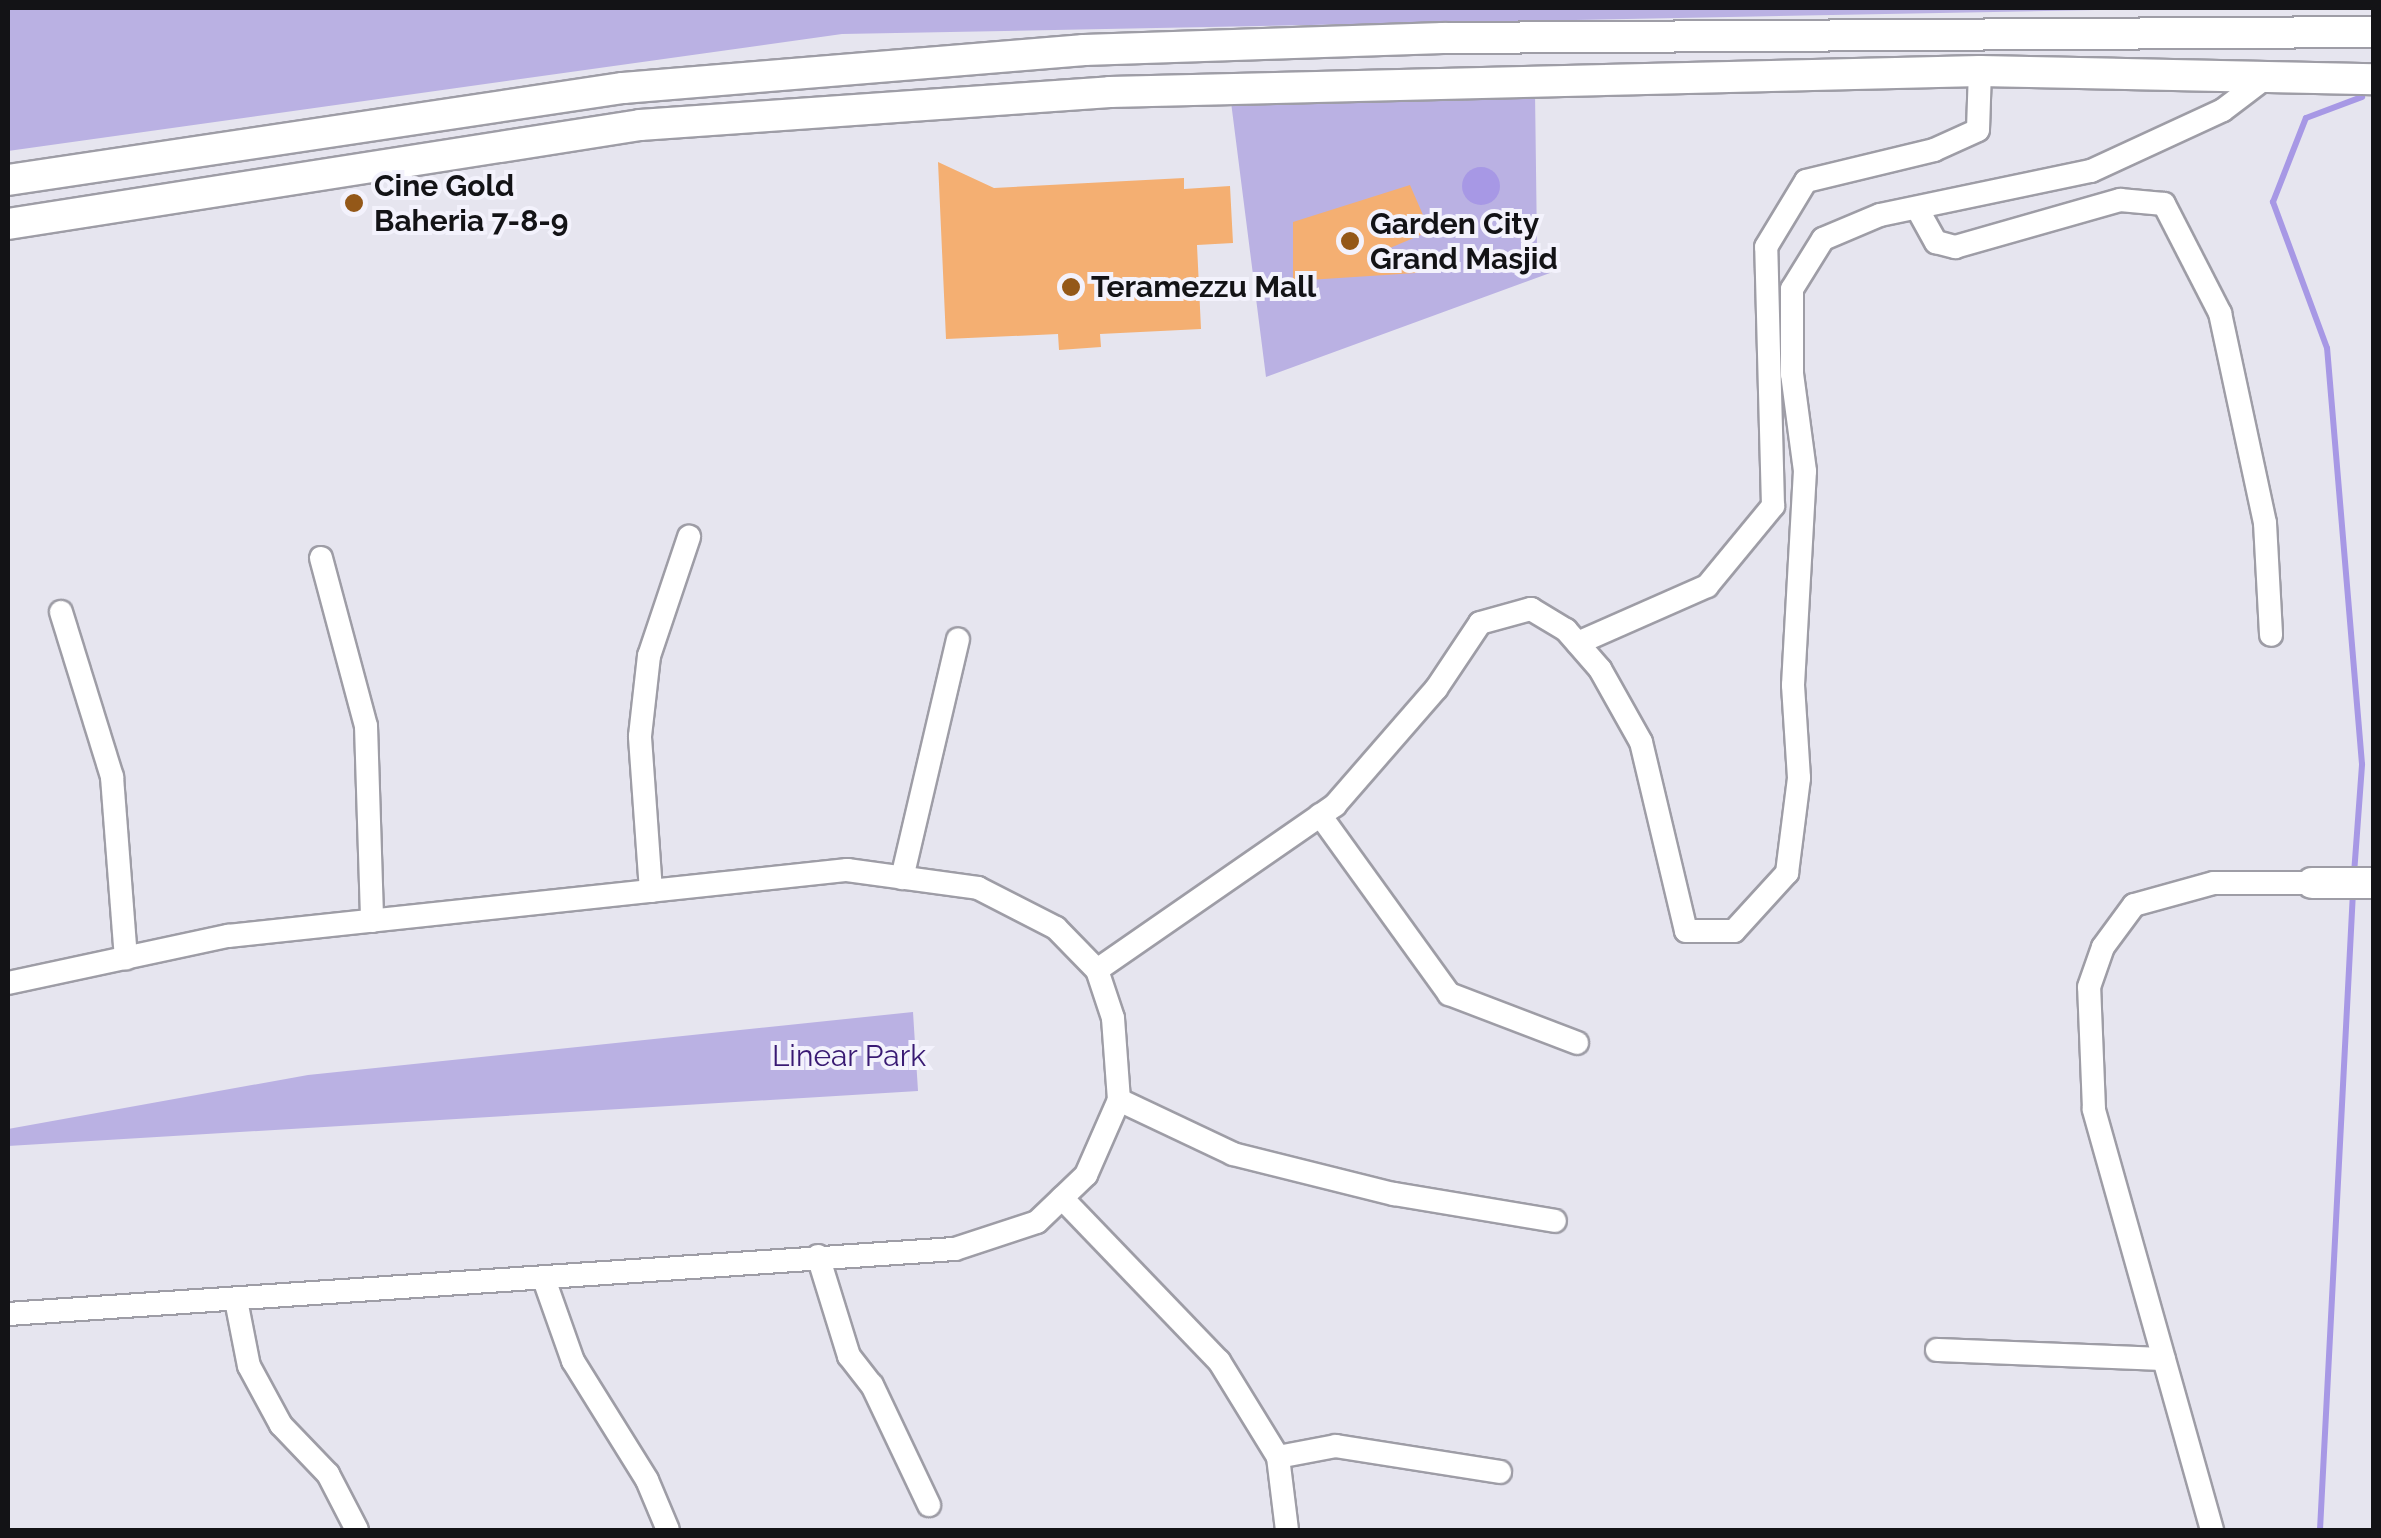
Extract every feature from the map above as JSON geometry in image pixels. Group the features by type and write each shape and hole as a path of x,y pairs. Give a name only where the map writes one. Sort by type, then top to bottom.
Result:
{"street":[{"path":"8,180 623,88 1084,50 1542,36 2374,32"},
{"path":"1578,643 1707,586 1773,506 1766,247 1806,181 1934,150 1978,130 1980,71"},
{"path":"8,224 640,125 1110,92 1980,71 2260,81 2374,79"},
{"path":"1097,970 1320,815 1436,689 1480,623 1531,609 1578,643 1641,742 1686,930 1734,931 1787,873 1799,778 1792,685 1805,471 1792,374 1792,289 1823,239 1863,220 2091,171 2223,110 2260,81"},
{"path":"473,110 482,148"},
{"path":"1918,210 1936,242 1955,247 2120,200 2164,204 2220,313 2264,524 2271,635"},
{"path":"651,891 640,736 649,656 689,536"},
{"path":"321,558 366,726 372,921"},
{"path":"60,612 112,777 126,958"},
{"path":"902,878 958,639"},
{"path":"1320,815 1450,994 1577,1044"},
{"path":"8,982 126,958 372,921 846,870 978,888 1056,928 1097,970 1113,1018 1119,1100 1086,1175 1037,1222 955,1249 818,1256 546,1282 8,1314"},
{"path":"2212,1530 2094,1108 2088,987 2103,947 2134,906 2214,883 2374,883"},
{"path":"1119,1100 1232,1154 1394,1194 1555,1220"},
{"path":"1062,1198 1219,1361 1278,1456 1287,1530"},
{"path":"818,1256 849,1356 872,1385 929,1505"},
{"path":"546,1282 573,1361 647,1480 668,1530"},
{"path":"236,1300 248,1366 281,1425 328,1474 358,1530"},
{"path":"1936,1350 2164,1359"},
{"path":"1278,1456 1336,1446 1500,1472"}],"green space":[{"path":"8,8 2198,8 842,34 8,151"},
{"path":"1535,92 1537,246 1550,273 1266,377 1231,102"},
{"name":"Linear Park","path":"913,1012 918,1091 8,1146 8,1129 308,1075"}],"shaded area":[{"path":"1481,167 1495,172 1500,186 1495,200 1481,205 1467,200 1462,186 1467,172"}],"building":[{"name":"Teramezzu Mall","path":"938,162 994,188 1184,178 1184,189 1230,186 1233,243 1197,245 1201,329 1100,334 1101,347 1059,350 1058,334 946,339"},
{"name":"Garden City Grand Masjid","path":"1410,185 1430,231 1383,251 1389,267 1420,257 1431,272 1293,281 1293,222"}],"waterway":[{"path":"2354,874 2362,764 2327,348 2273,202 2306,118 2362,97"},
{"path":"2320,1530 2353,891"}],"place":[{"name":"Cine Gold Baheria 7-8-9","path":"354,203"},
{"name":"Garden City Grand Masjid","path":"1350,241"},
{"name":"Teramezzu Mall","path":"1071,287"}]}
